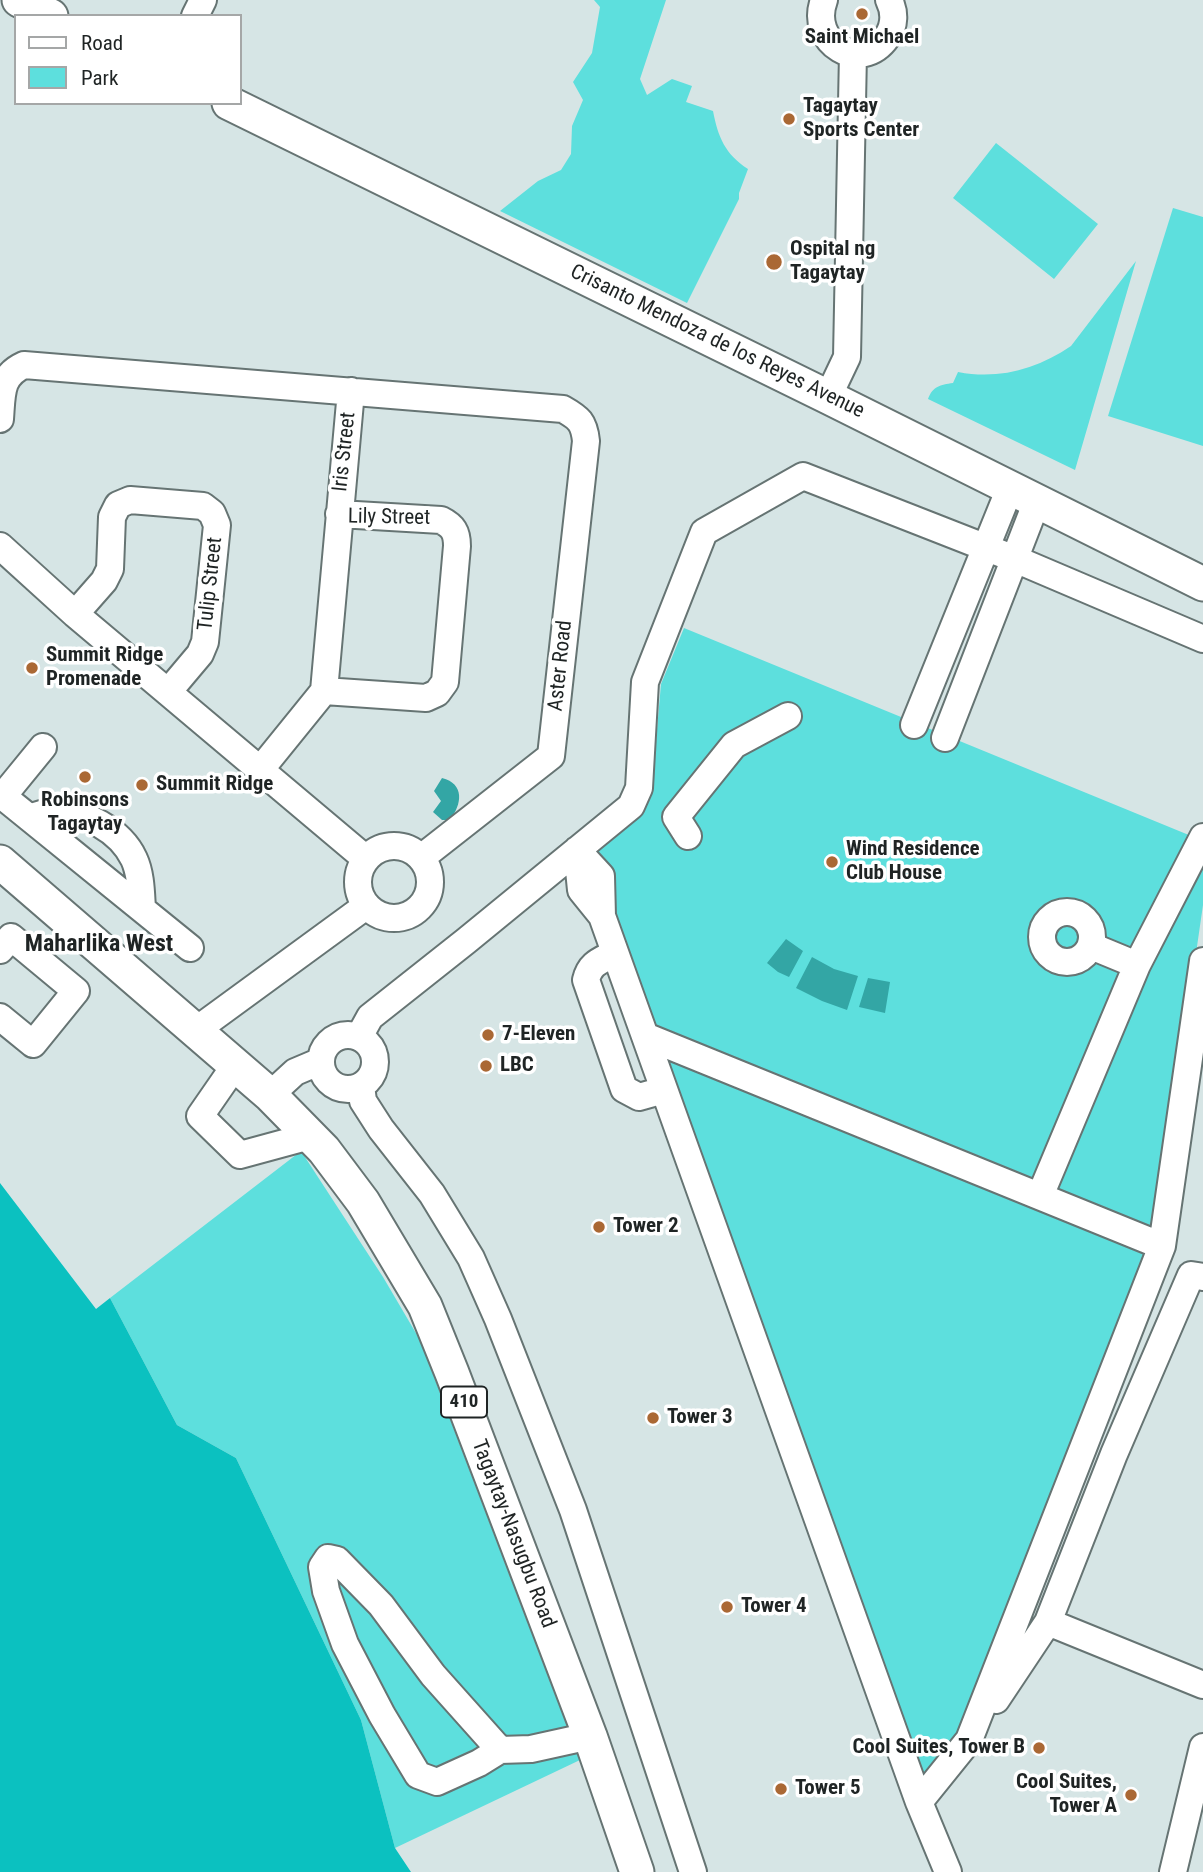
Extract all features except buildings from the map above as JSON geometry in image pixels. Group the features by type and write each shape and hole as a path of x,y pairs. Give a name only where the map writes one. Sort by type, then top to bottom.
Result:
{"main road":[{"path":"19,0 47,14"},
{"name":"Crisanto Mendoza de los Reyes Avenue","path":"233,105 1203,584"},
{"name":"Tagaytay-Nasugbu Road","path":"0,862 270,1094 324,1150 363,1202 425,1306 590,1736 637,1872"}],"street":[{"path":"823,0 820,12 825,35 842,51 853,53 876,48 891,30 893,19 889,0"},
{"path":"828,397 847,357 853,53"},
{"path":"0,419 3,383 10,370 24,365 351,391"},
{"name":"Aster Road","path":"351,391 563,409 575,416 584,427 586,441 551,756 421,858"},
{"name":"Iris Street","path":"339,514 351,391"},
{"path":"359,1037 370,1017 631,806 639,788 645,682 704,533 803,476 986,547 1203,639"},
{"path":"914,725 986,547 1023,494"},
{"path":"945,738 1015,559 1023,494"},
{"name":"Tulip Street","path":"75,614 104,581 110,569 112,517 118,505 130,500 203,506 212,513 218,525 205,642 200,654 167,692"},
{"name":"Lily Street","path":"339,514 441,520 451,525 457,536 457,546 444,682 437,693 426,698 324,691 339,514"},
{"path":"0,546 75,614 366,859"},
{"path":"260,769 324,691"},
{"path":"688,836 676,817 734,745 788,716"},
{"path":"43,747 1,795 190,948"},
{"path":"30,817 52,812 75,813 101,824 124,844 134,860 140,882 142,909"},
{"path":"1040,1196 1137,965 1203,837"},
{"path":"393,845 404,846 421,858 428,869 430,881 428,894 422,905 412,913 388,918 366,906 357,882 359,870 373,851 393,845"},
{"path":"577,850 601,876 602,916 919,1802 948,1872"},
{"path":"195,1031 366,906"},
{"path":"0,950 10,937 76,991 33,1044 0,1017"},
{"path":"1091,946 1137,965"},
{"path":"615,953 589,969 586,980 624,1089 639,1097 664,1090"},
{"path":"969,1740 1162,1245 1203,961"},
{"path":"342,1036 359,1037 366,1042 375,1056 373,1073 368,1081 354,1089 331,1083 321,1061 327,1045 342,1036"},
{"path":"645,1036 1162,1245"},
{"path":"270,1094 295,1072 321,1061"},
{"path":"236,1064 200,1116 240,1155 310,1136"},
{"path":"361,1086 363,1101 381,1129 432,1194 471,1258 498,1319 573,1510 688,1870"},
{"path":"919,1802 969,1740 1048,1622 1114,1454 1191,1275 1203,1278"},
{"path":"500,1750 433,1675 381,1605 337,1560 328,1558 323,1567 326,1591 345,1644 382,1715 418,1775 437,1782 500,1750 531,1749 590,1736"},
{"path":"1048,1622 1203,1685"},
{"path":"1173,1872 1203,1747"}],"green space":[{"path":"594,0 666,0 640,79 647,95 672,79 692,86 686,102 713,111 717,129 728,151 748,169 739,199 687,303 500,211 538,181 561,170 571,154 572,126 583,100 573,82 592,53 600,7"},
{"path":"996,143 1098,224 1054,279 953,198"},
{"path":"1173,208 1203,217 1203,446 1108,416"},
{"path":"1136,261 1075,470 928,399 937,387 953,383 958,372 988,375 1017,371 1045,361 1071,346"},
{"path":"684,628 1201,840 1203,837 1203,905 1153,1251 959,1735 919,1802 592,853 643,812 652,787 661,684"},
{"path":"301,1151 383,1277 420,1340 580,1760 395,1848 361,1720 236,1458 177,1425 110,1298"}],"shaded area":[{"path":"442,778 455,785 459,795 457,808 450,820 442,820 433,812 441,801 434,791"},
{"path":"786,939 803,951 789,977 767,963"},
{"path":"812,957 834,969 858,976 847,1010 796,988"},
{"path":"868,978 890,982 885,1013 859,1007"},
{"path":"0,1183 96,1309 110,1298 177,1425 236,1458 361,1720 395,1848 411,1872 0,1872"}],"place":[{"name":"Saint Michael","path":"862,14"},
{"name":"Tagaytay Sports Center","path":"789,119"},
{"name":"Ospital ng Tagaytay","path":"774,262"},
{"name":"Summit Ridge Promenade","path":"32,668"},
{"name":"Robinsons Tagaytay","path":"85,777"},
{"name":"Summit Ridge","path":"142,785"},
{"name":"Wind Residence Club House","path":"832,862"},
{"name":"7-Eleven","path":"488,1035"},
{"name":"LBC","path":"486,1066"},
{"name":"Tower 2","path":"599,1227"},
{"name":"Tower 3","path":"653,1418"},
{"name":"Tower 4","path":"727,1607"},
{"name":"Cool Suites, Tower B","path":"1039,1748"},
{"name":"Tower 5","path":"781,1789"},
{"name":"Cool Suites, Tower A","path":"1131,1795"}],"district":[{"name":"Maharlika West","path":"99,945"}]}
